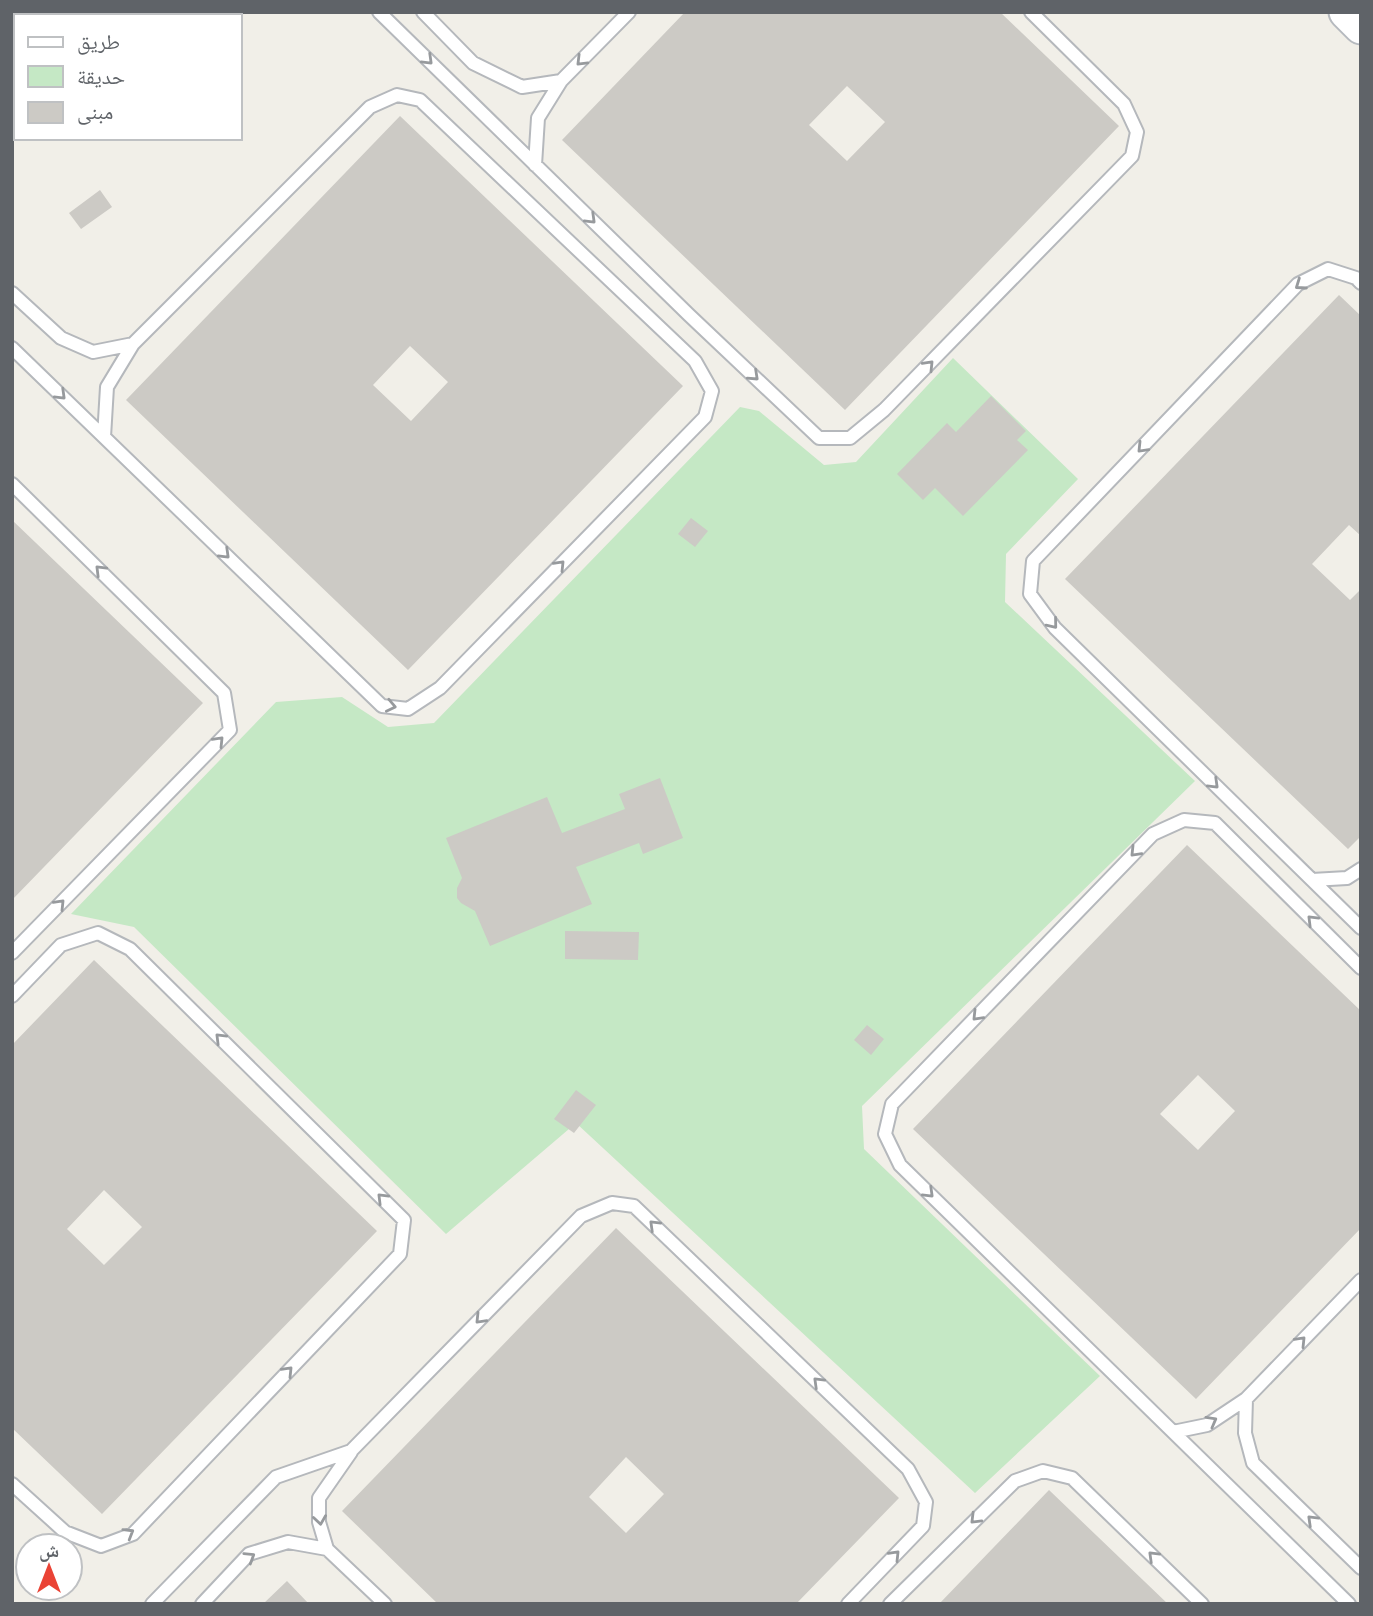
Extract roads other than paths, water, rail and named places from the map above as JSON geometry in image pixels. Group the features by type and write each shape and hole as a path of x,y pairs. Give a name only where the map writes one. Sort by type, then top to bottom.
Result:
{"main road":[{"path":"1346,12 1361,27"}],"lane":[{"path":"379,12 819,438 850,438 884,410 1132,156 1137,132 1125,104 1031,12"},
{"path":"423,12 473,64 522,87 561,81"},
{"path":"536,165 538,118 561,81 629,12"},
{"path":"12,348 382,706 408,709 440,688 705,417 712,391 695,361 420,100 397,94 370,107 133,344 107,387 104,437"},
{"path":"1361,283 1356,278 1328,269 1298,285 1033,561 1030,594 1055,628 1361,928"},
{"path":"12,293 61,338 93,352 133,344"},
{"path":"12,484 224,693 230,730 12,953"},
{"path":"1349,1604 900,1165 885,1135 892,1104 1153,834 1184,820 1215,823 1361,968"},
{"path":"1312,880 1347,878 1361,869"},
{"path":"12,996 61,945 98,933 130,949 404,1220 400,1254 133,1534 101,1546 65,1532 12,1484"},
{"path":"385,1604 327,1549 318,1522 319,1499 351,1451 581,1216 612,1203 634,1206 908,1469 926,1502 923,1527 848,1604"},
{"path":"1173,1432 1207,1425 1246,1399 1361,1280"},
{"path":"1246,1399 1245,1433 1253,1463 1361,1568"},
{"path":"152,1604 276,1478 351,1451"},
{"path":"890,1604 1015,1481 1043,1471 1072,1478 1202,1604"},
{"path":"202,1604 249,1554 288,1542 327,1549"}]}
